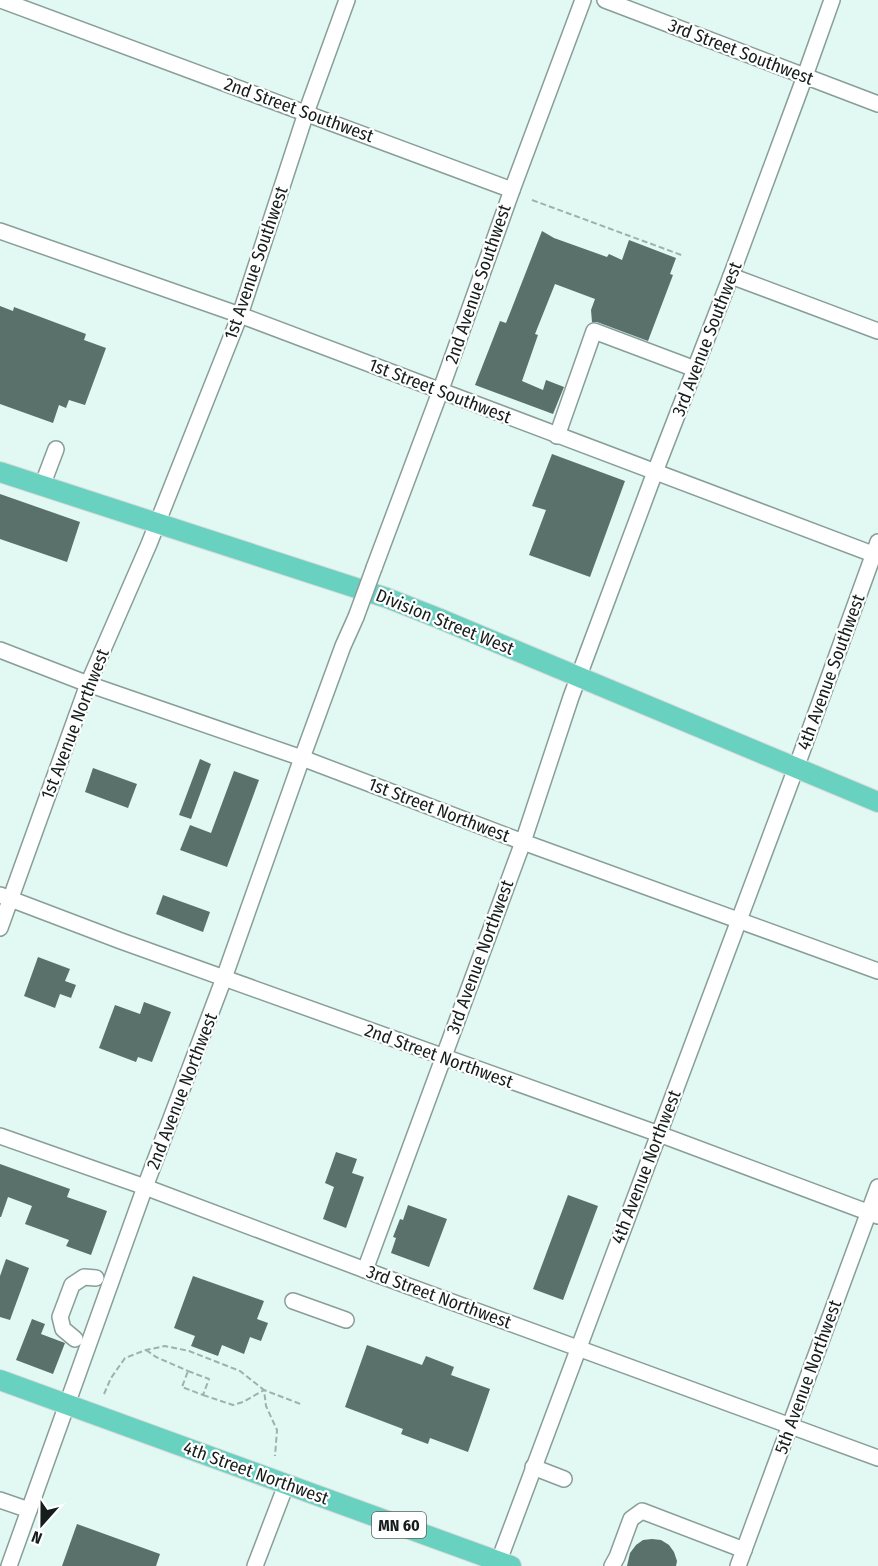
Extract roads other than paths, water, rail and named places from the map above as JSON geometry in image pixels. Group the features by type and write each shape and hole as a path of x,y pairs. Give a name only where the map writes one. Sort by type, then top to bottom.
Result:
{"main road":[{"name":"Division Street West","path":"0,472 387,598 878,802"},
{"name":"4th Street Northwest","path":"0,1380 502,1564"}],"street":[{"name":"2nd Street Southwest","path":"1,0 512,190"},
{"name":"1st Avenue Southwest","path":"157,524 240,315 306,113 347,0"},
{"name":"2nd Avenue Southwest","path":"356,617 583,0"},
{"name":"3rd Avenue Southwest","path":"579,676 731,276 832,0"},
{"name":"3rd Street Southwest","path":"609,1 878,104"},
{"name":"1st Street Southwest","path":"0,231 240,315 557,436 876,551"},
{"path":"731,276 878,331"},
{"path":"557,436 594,331 695,369"},
{"path":"42,486 56,449"},
{"name":"1st Avenue Northwest","path":"0,928 5,897 88,684 157,524"},
{"name":"4th Avenue Southwest","path":"796,768 876,551"},
{"name":"2nd Avenue Northwest","path":"9,1566 343,645 356,617"},
{"name":"1st Street Northwest","path":"0,650 88,684 302,758 523,842 878,971"},
{"name":"3rd Avenue Northwest","path":"365,1270 523,842 579,676"},
{"name":"4th Avenue Northwest","path":"502,1564 533,1467 796,768"},
{"name":"2nd Street Northwest","path":"5,897 873,1214"},
{"name":"3rd Street Northwest","path":"0,1136 145,1187 878,1458"},
{"name":"5th Avenue Northwest","path":"738,1566 790,1425 873,1214 878,1187"},
{"path":"75,1339 63,1329 60,1317 72,1284 84,1277 96,1278"},
{"path":"293,1301 346,1320"},
{"path":"533,1467 564,1479"},
{"path":"255,1566 286,1485"},
{"path":"0,1500 29,1510"},
{"path":"612,1566 631,1519 642,1511 744,1550"}]}
